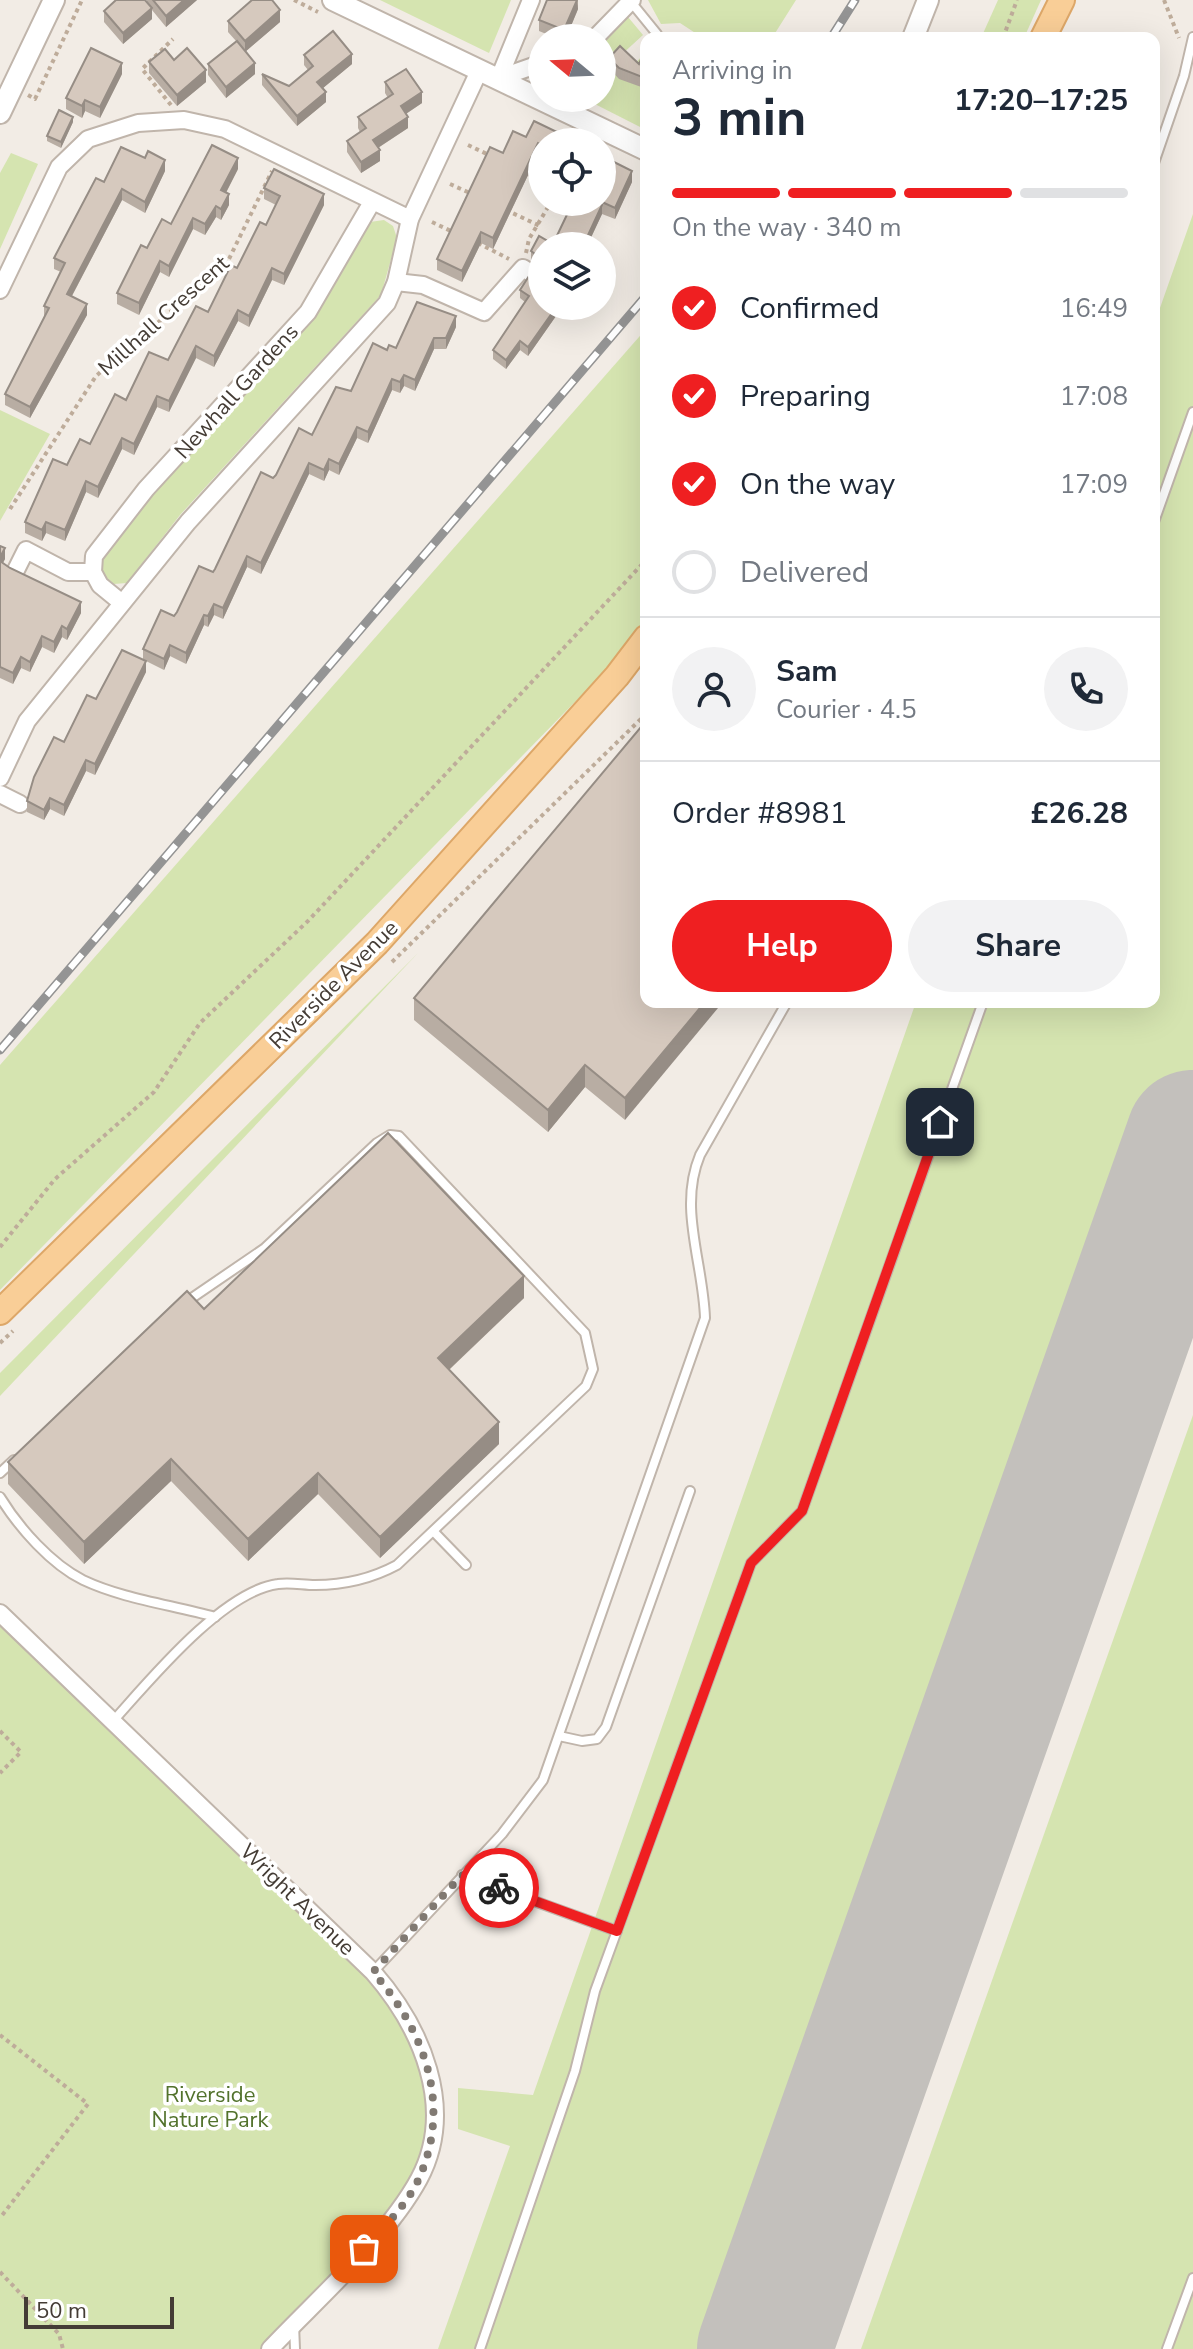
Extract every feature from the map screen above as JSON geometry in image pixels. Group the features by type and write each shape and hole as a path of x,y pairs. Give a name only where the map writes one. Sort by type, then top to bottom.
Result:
{"main road":[{"path":"1046,32 1062,0"},
{"name":"Riverside Avenue","path":"0,1312 377,943 617,676 640,646"}],"street":[{"path":"0,113 54,0"},
{"path":"333,0 640,147"},
{"path":"499,78 531,0"},
{"path":"915,32 928,0"},
{"path":"609,24 632,1"},
{"path":"499,78 528,68"},
{"path":"0,778 27,721 122,603 188,522 387,303 396,282 410,219 480,69"},
{"path":"0,290 59,167 88,139 138,123 184,120 225,129 410,219"},
{"name":"Newhall Gardens","path":"93,572 94,556 146,489 308,312 372,202"},
{"path":"396,282 423,285 484,312 523,268 528,271"},
{"path":"16,570 26,550 68,572 93,572 100,585 122,603"},
{"path":"0,794 20,804"},
{"name":"Wright Avenue","path":"0,1613 373,1972 397,2000 419,2039 435,2102 433,2137 420,2178 385,2226 270,2349"}],"lane":[{"path":"632,1 655,32"},
{"path":"1160,145 1193,37"},
{"path":"1160,505 1193,412"},
{"path":"373,1972 527,1805 543,1780 573,1685 705,1318 704,1282 690,1212 690,1179 700,1155 784,1008"},
{"path":"480,2349 575,2071 595,1991 751,1563 802,1511 981,1008"},
{"path":"114,1720 175,1653 215,1617 276,1584 319,1585 374,1577 397,1565 586,1386 593,1369 592,1352 585,1333 399,1136 390,1135 377,1143 265,1248 173,1311"},
{"path":"0,1473 23,1451"},
{"path":"559,1736 582,1741 597,1739 606,1727 690,1491"},
{"path":"0,1497 27,1532 59,1564 84,1580 215,1617"},
{"path":"434,1532 466,1565"},
{"path":"462,1875 617,1931"},
{"path":"1167,2349 1193,2278"},
{"path":"294,2323 295,2349"}],"path":[{"path":"12,87 35,99 82,0"},
{"path":"1005,32 1017,0"},
{"path":"1164,0 1187,63"},
{"path":"173,39 142,69 184,120"},
{"path":"468,145 493,157"},
{"name":"Millhall Crescent","path":"10,509 96,376 227,263 280,156"},
{"path":"517,168 528,173"},
{"path":"450,184 475,196"},
{"path":"501,208 540,226"},
{"path":"474,241 523,268 529,239 545,216"},
{"path":"432,222 460,235"},
{"path":"0,1247 55,1179 154,1092 200,1023 308,921 640,566"},
{"path":"0,1731 21,1752 0,1773"},
{"path":"0,2035 88,2104 0,2218"},
{"path":"0,2272 59,2334 63,2349"}],"green space":[{"path":"380,0 511,0 489,53"},
{"path":"648,0 796,0 776,32 694,32 680,23 661,24"},
{"path":"998,0 1041,0 1027,32 984,32"},
{"path":"628,17 640,32 640,38 620,56 620,79 640,58 640,127 611,112 616,112 616,29"},
{"path":"11,153 38,164 0,249 0,173"},
{"path":"1193,214 1193,1132 1092,1419 1054,1438 1026,1519 1047,1528 1049,1542 819,2203 761,2230 719,2349 438,2349 510,2146 458,2129 458,2088 533,2095 914,1008 1160,1008 1160,308"},
{"path":"384,220 393,226 397,238 381,295 180,515 127,583 114,584 102,575 101,558 152,494 315,317 370,222"},
{"path":"640,336 640,627 614,662 0,1290 0,1065"},
{"path":"0,410 50,434 0,521"},
{"path":"418,953 0,1396 0,1373"},
{"path":"1193,1415 1193,2349 861,2349"},
{"name":"Riverside Nature Park","path":"0,1613 397,2000 435,2102 419,2178 270,2349 0,2349"}],"building":[{"path":"116,0 145,0 152,8 123,33 104,11"},
{"path":"153,0 184,0 166,16"},
{"path":"252,0 272,0 280,10 245,41 228,21"},
{"path":"547,0 577,0 567,24 549,24 539,20"},
{"path":"333,31 352,54 317,82 326,92 297,116 262,74 289,86 313,66 304,55"},
{"path":"237,41 255,63 226,87 208,64"},
{"path":"620,46 640,62 640,76 616,65 616,50"},
{"path":"91,48 122,63 100,107 85,100 82,106 66,98"},
{"path":"187,48 206,70 177,95 149,62 165,49 174,60"},
{"path":"406,69 422,92 401,106 408,117 373,140 380,150 361,162 347,141 366,128 358,117 393,94 385,82"},
{"path":"59,110 73,117 61,142 47,136"},
{"path":"534,121 549,128 530,128"},
{"path":"513,131 526,137 528,133 528,164 493,238 481,232 462,271 437,259 490,147 503,153"},
{"path":"212,145 238,158 221,190 229,194 221,209 216,206 205,224 193,218 169,266 160,261 139,303 117,293 141,245 147,248 162,219 171,224"},
{"path":"121,147 145,158 148,151 165,160 145,202 122,189 67,294 87,304 30,407 5,394 49,308 44,306 65,263 54,258 96,178 104,182"},
{"path":"616,163 632,171 616,206"},
{"path":"274,169 324,194 284,274 272,268 249,316 238,310 214,356 196,346 169,401 157,396 134,444 122,438 98,487 86,481 65,530 46,522 42,530 25,522 53,459 67,465 80,439 90,444 115,394 126,400 149,352 168,360 196,306 208,312 231,265 237,268 260,222 266,225 280,196 264,188"},
{"path":"566,216 597,216 589,232 559,232"},
{"path":"528,278 528,295 520,290"},
{"path":"528,298 528,320 547,320 528,347 520,341 506,360 493,350"},
{"path":"417,302 456,316 446,338 434,338 415,380 404,375 400,382 392,379 368,432 357,427 339,464 329,459 324,470 309,463 261,563 247,556 223,608 214,604 208,616 204,615 186,653 170,645 164,659 143,649 161,610 174,616 177,612 199,566 213,572 215,569 261,472 273,478 276,475 299,428 312,435 336,387 351,391 373,343 387,350 389,345 396,348"},
{"path":"0,561 81,602 67,629 62,626 54,642 42,636 30,662 21,657 13,673 0,667"},
{"path":"122,650 146,661 95,764 86,760 64,805 50,798 44,810 27,801 34,777 54,737 64,742 87,695 96,699"},
{"path":"640,728 640,1008 700,1008 625,1098 585,1065 548,1110 414,998"},
{"path":"388,1133 524,1276 438,1358 499,1422 380,1537 318,1473 248,1539 171,1459 84,1542 8,1462 187,1291 204,1309"}],"runway":[{"path":"764,2349 1193,1137"}],"railway":[{"path":"835,32 855,0"},
{"path":"0,1050 640,303"}],"way so far":[{"path":"364,2249 420,2178 433,2137 435,2102 419,2039 397,2000 373,1972 462,1875 499,1888"}],"route":[{"path":"499,1888 617,1931 751,1563 802,1511 940,1122"}]}
